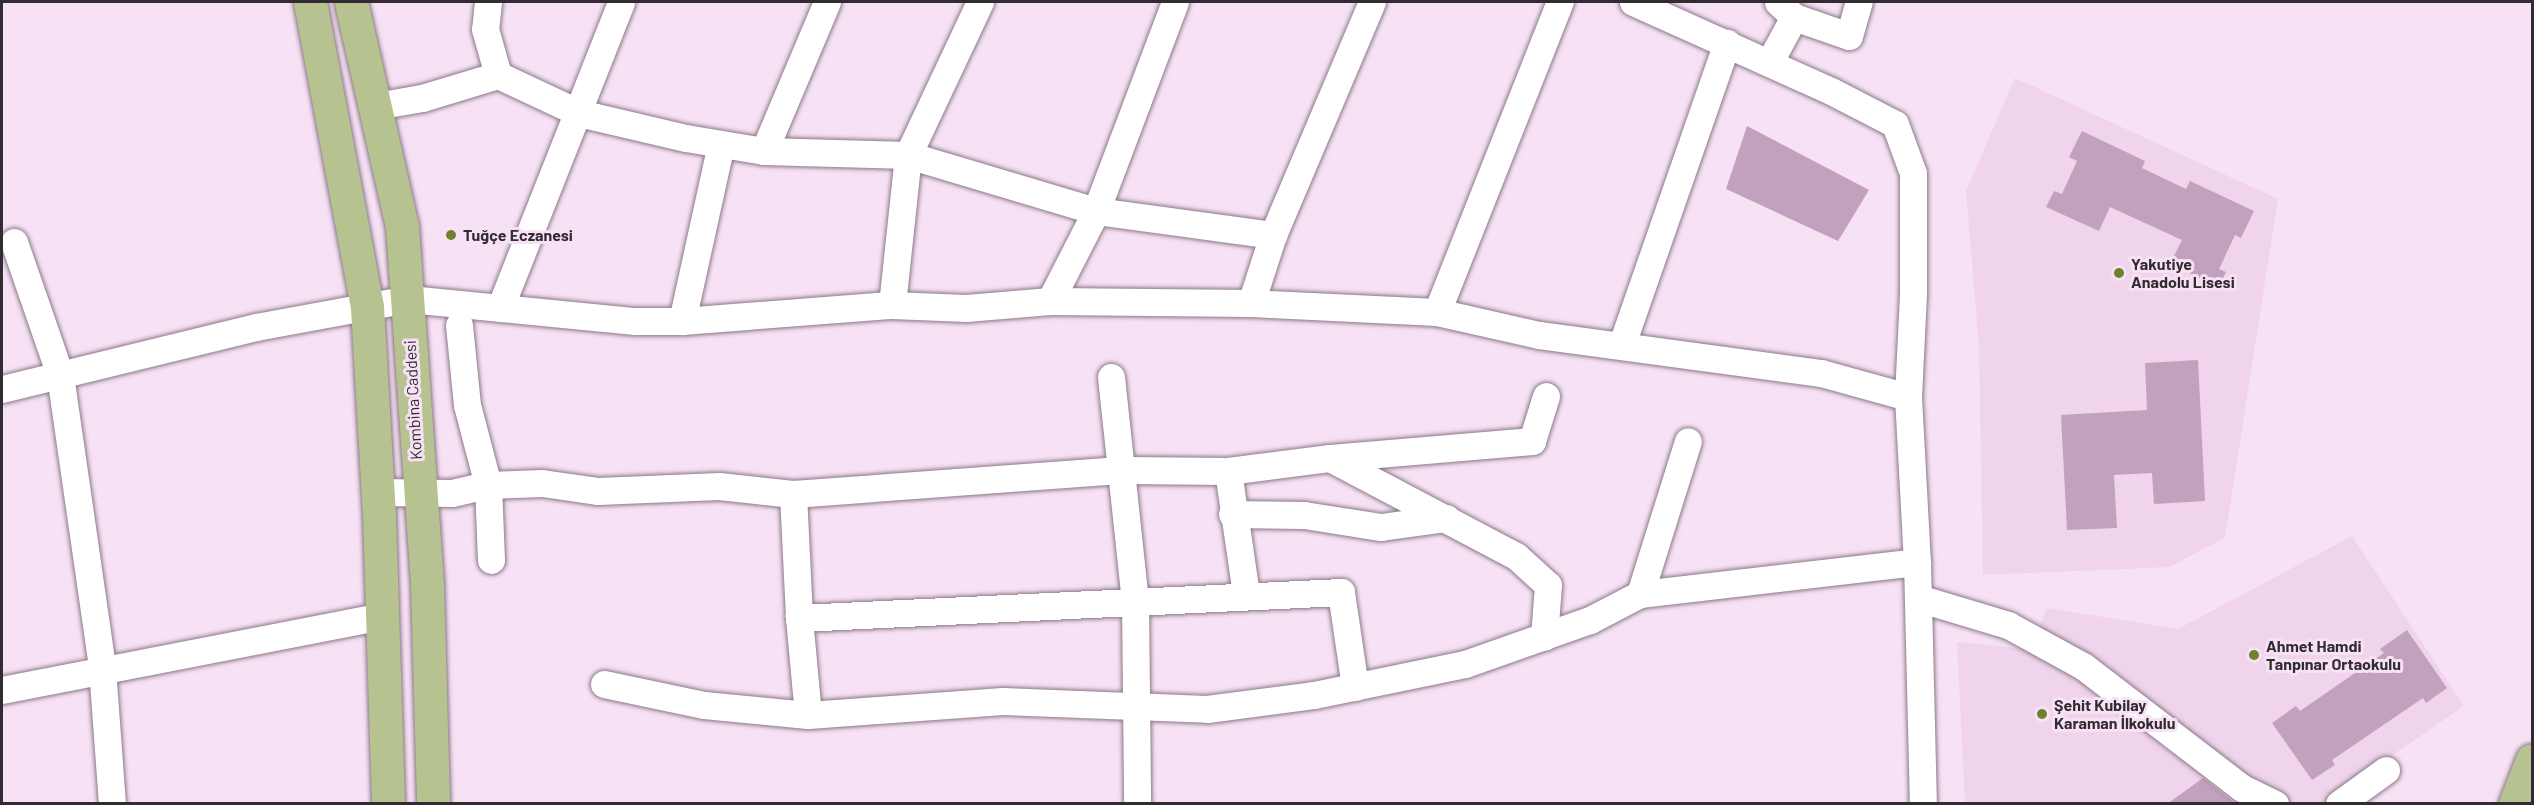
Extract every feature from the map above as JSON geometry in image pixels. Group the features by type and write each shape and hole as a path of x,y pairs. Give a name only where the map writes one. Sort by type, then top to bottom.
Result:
{"main road":[{"path":"310,2 367,307 378,492 387,804"},
{"name":"Kombina Caddesi","path":"351,2 402,226 409,299 418,492 427,585 433,804"},
{"path":"2515,804 2532,760"}],"street":[{"path":"488,2 485,30 498,75"},
{"path":"500,308 621,2"},
{"path":"764,151 827,2"},
{"path":"891,305 908,154 980,2"},
{"path":"1050,301 1096,211 1175,2"},
{"path":"1251,303 1273,235 1372,2"},
{"path":"1437,312 1560,2"},
{"path":"1633,2 1769,63 1895,124 1913,173 1913,294 1908,397 1917,562 1923,804"},
{"path":"1769,63 1786,10 1849,36 1859,2"},
{"path":"1622,345 1726,43"},
{"path":"376,106 422,98 498,75 579,113 722,144 764,151 908,154 1096,211 1273,235"},
{"path":"682,321 722,144"},
{"path":"14,242 60,375 102,668 112,804"},
{"path":"2,389 255,327 409,299 635,321 682,321 891,305 966,308 1050,301 1251,303 1437,312 1539,335 1821,373 1908,397"},
{"path":"459,325 467,405 488,485 491,560"},
{"path":"1111,377 1123,470 1135,600 1137,804"},
{"path":"378,492 452,493 488,485 542,483 598,491 719,486 793,494 1123,470 1228,471 1330,458 1532,441 1546,396"},
{"path":"1640,594 1688,441"},
{"path":"1330,458 1516,556 1548,585 1544,637"},
{"path":"1228,471 1232,514 1246,594"},
{"path":"793,494 808,715"},
{"path":"1232,514 1304,515 1381,527 1446,518"},
{"path":"604,684 704,705 808,715 1002,701 1207,709 1355,687 1465,664 1590,620 1640,594 1917,562"},
{"path":"800,618 1246,594 1341,592 1355,687"},
{"path":"1918,598 2008,626 2083,666 2215,768 2275,804"},
{"path":"2,690 102,668 382,616"},
{"path":"2339,804 2386,770"}],"shaded area":[{"name":"Yakutiye Anadolu Lisesi","path":"2015,78 2278,199 2225,538 2169,567 1983,575 1979,347 1966,191"},
{"name":"Ahmet Hamdi Tanpınar Ortaokulu","path":"2352,536 2464,706 2323,803 2295,803 2272,794 2037,632 2047,608 2178,629"},
{"name":"Şehit Kubilay Karaman İlkokulu","path":"1957,642 2028,649 2078,679 2167,750 2259,803 1965,803"}],"building":[{"path":"1747,126 1869,190 1838,241 1726,189"},
{"path":"2082,131 2145,161 2142,168 2186,189 2190,181 2254,211 2241,238 2235,235 2219,269 2226,272 2219,287 2170,264 2182,240 2110,207 2099,231 2046,207 2054,191 2062,194 2077,161 2069,157"},
{"path":"2198,360 2205,501 2154,504 2152,473 2114,475 2117,528 2067,530 2061,415 2147,410 2145,363"},
{"path":"2407,630 2447,688 2426,703 2423,698 2332,760 2335,765 2312,780 2272,723 2296,706 2300,711 2384,653 2380,649"},
{"path":"2203,778 2236,804 2167,804"}],"place":[{"name":"Tuğçe Eczanesi","path":"451,235"},
{"name":"Yakutiye Anadolu Lisesi","path":"2119,273"},
{"name":"Ahmet Hamdi Tanpınar Ortaokulu","path":"2254,655"},
{"name":"Şehit Kubilay Karaman İlkokulu","path":"2042,714"}]}
